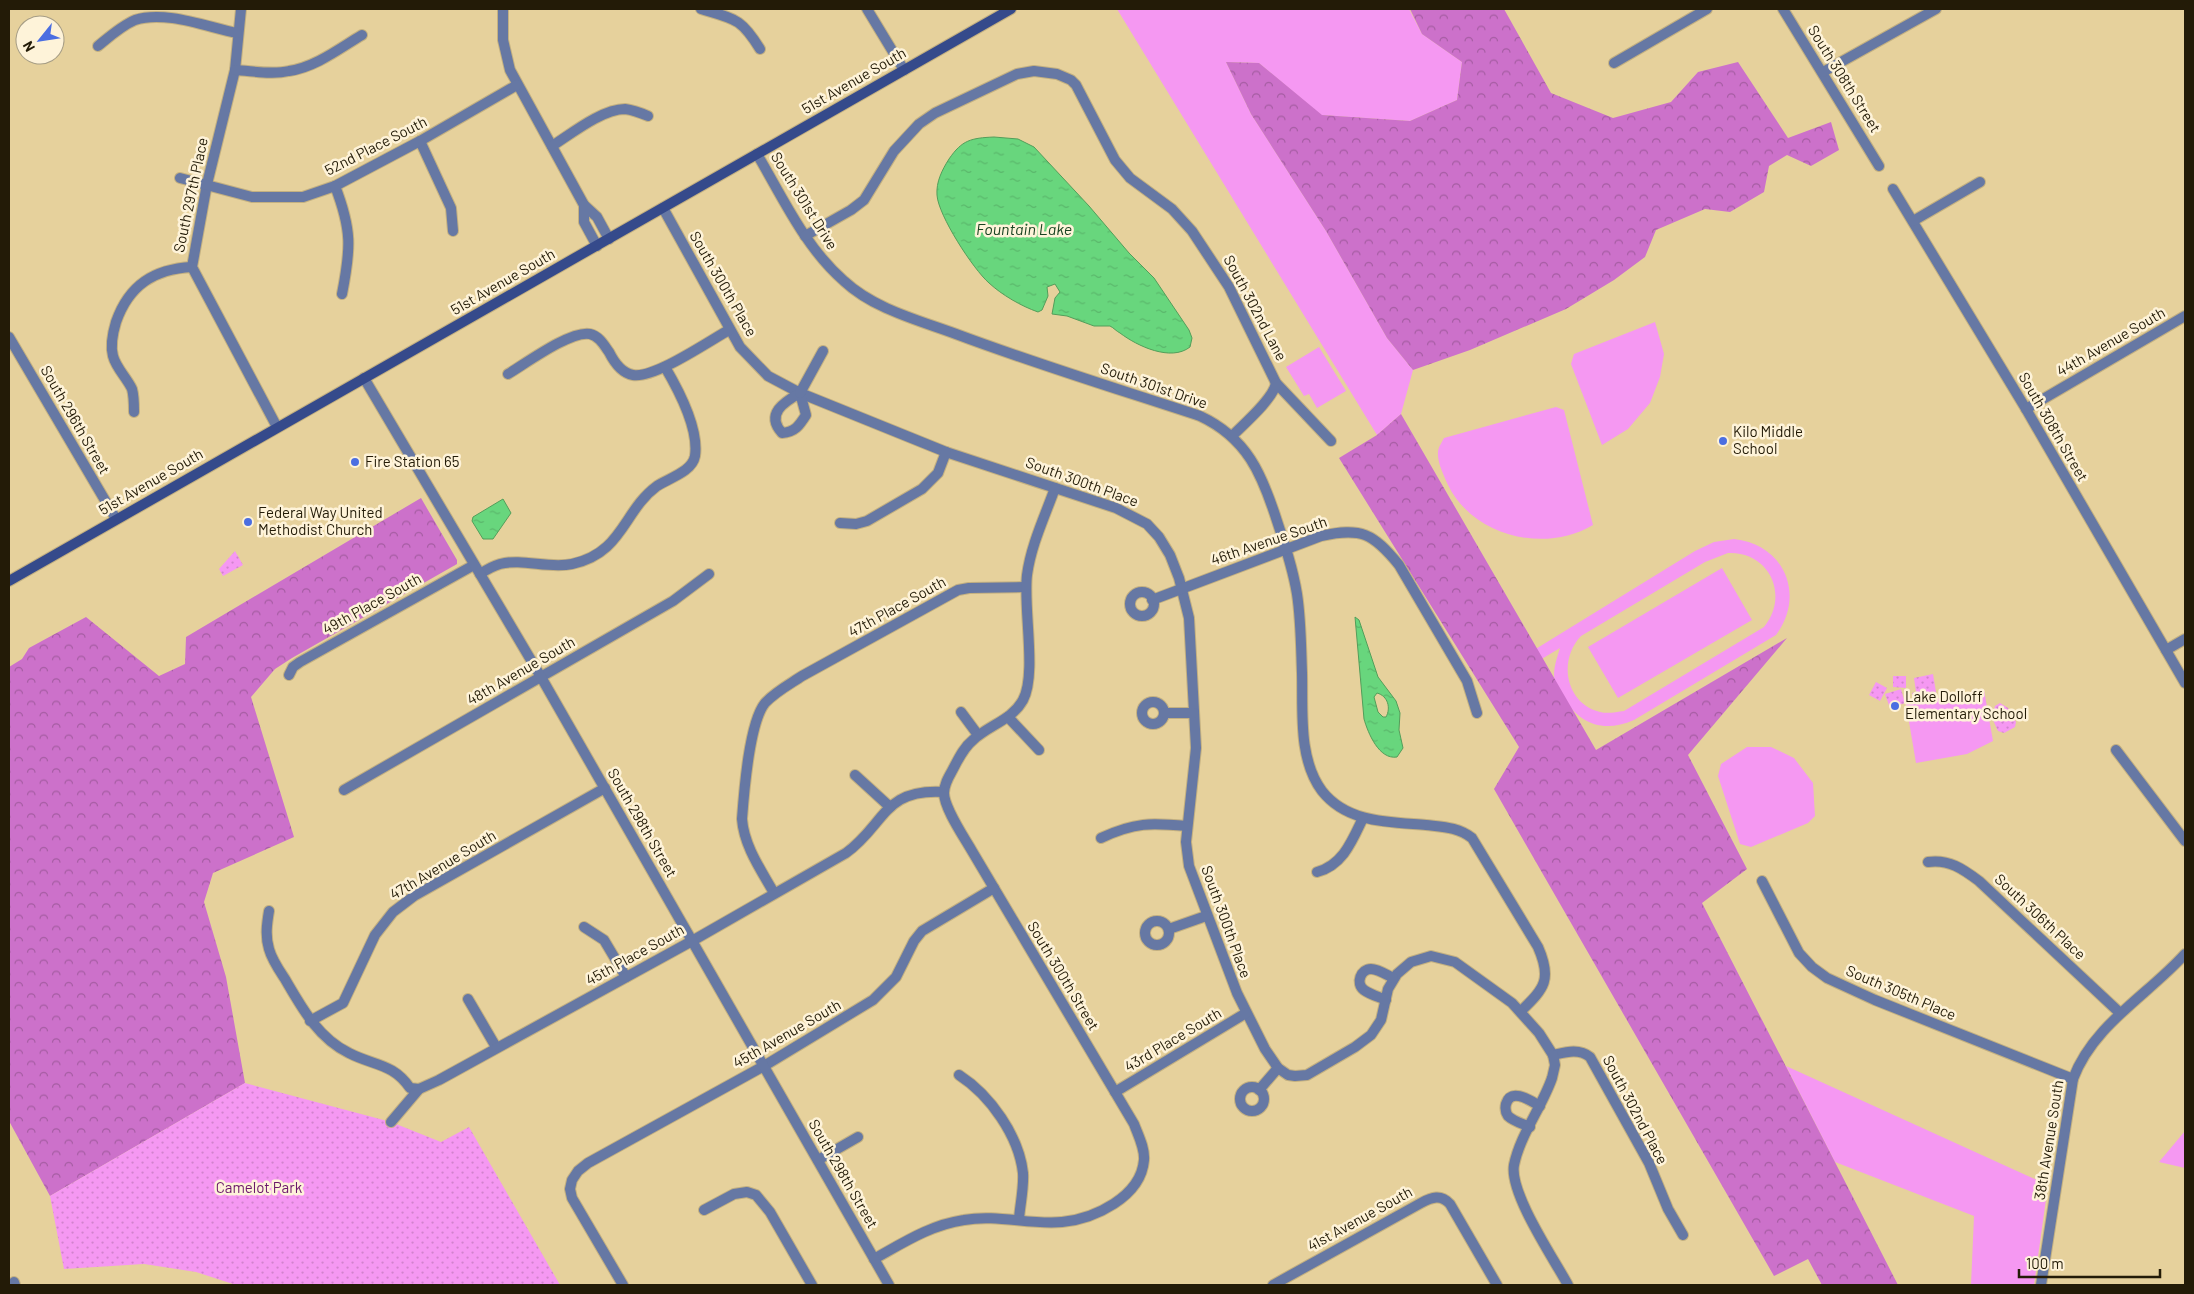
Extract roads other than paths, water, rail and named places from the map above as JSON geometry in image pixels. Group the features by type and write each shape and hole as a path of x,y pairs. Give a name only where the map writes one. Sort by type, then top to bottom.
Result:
{"main road":[{"name":"51st Avenue South","path":"9,581 1009,9"}],"street":[{"name":"South 297th Place","path":"241,9 237,33 235,70 207,184 192,268 277,427"},
{"path":"503,9 504,48 517,85 584,205 597,217 609,239"},
{"path":"700,9 735,19 749,30 760,49"},
{"path":"867,9 904,70"},
{"path":"1614,63 1707,9"},
{"name":"South 308th Street","path":"1783,9 1879,166"},
{"path":"1823,72 1936,9"},
{"path":"98,46 119,28 147,17 173,19 237,33"},
{"path":"235,70 272,73 290,72 310,65 362,35"},
{"name":"South 302nd Lane","path":"805,236 851,210 864,200 894,151 925,120 1001,80 1027,71 1057,74 1071,80 1076,85 1111,154 1126,174 1172,209 1202,244 1229,286 1276,383 1331,441"},
{"name":"52nd Place South","path":"180,178 252,197 303,196 335,186 420,141 517,85"},
{"path":"552,146 590,122 612,112 624,109 648,116"},
{"path":"420,141 451,208 453,231"},
{"name":"South 301st Drive","path":"757,154 805,236 832,270 854,290 869,299 906,316 1009,354 1200,416 1218,425 1232,436 1258,469 1286,548 1297,594 1304,737 1309,764 1317,783 1328,797 1346,811 1362,818"},
{"path":"1913,221 1980,182"},
{"path":"335,186 344,207 350,237 342,294"},
{"name":"South 308th Street","path":"1893,189 2026,409 2185,683"},
{"path":"584,205 584,222 597,246"},
{"name":"South 300th Place","path":"662,208 729,330 740,347 768,376 800,393 946,452 1116,508 1147,524 1165,546 1183,588 1189,618 1195,770 1187,826 1186,842 1189,866 1206,916 1246,1013 1265,1049 1278,1068"},
{"path":"134,412 132,390 113,355 113,336 118,317 131,293 143,281 168,270 192,268"},
{"name":"44th Avenue South","path":"2026,409 2185,316"},
{"path":"508,374 569,338 586,334 599,339 619,367 626,373 635,376 651,373 665,367 729,330"},
{"name":"South 296th Street","path":"9,336 116,519"},
{"path":"800,393 823,351"},
{"name":"49th Place South","path":"289,675 293,667 300,662 477,569 504,563 562,565 577,562 599,553 620,533 650,492 691,464 695,455 688,415 680,393 665,367"},
{"name":"South 298th Street","path":"364,378 541,677 889,1285"},
{"path":"1232,436 1266,400 1275,388 1276,383"},
{"path":"840,523 856,524 867,521 922,489 938,473 946,452"},
{"path":"944,792 948,778 964,750 978,735 1008,717 1023,700 1028,685 1026,588 1030,561 1055,488"},
{"name":"46th Avenue South","path":"1152,600 1286,548 1340,532 1365,534 1375,539 1399,565 1466,681 1477,713"},
{"name":"48th Avenue South","path":"344,790 673,601 709,574"},
{"name":"47th Place South","path":"774,893 750,850 742,827 753,734 759,714 770,699 794,681 951,594 969,588 1026,588"},
{"path":"2166,650 2185,638"},
{"path":"961,712 978,735"},
{"path":"1164,713 1194,713"},
{"path":"1008,717 1039,750"},
{"path":"2116,750 2185,841"},
{"path":"855,775 890,807"},
{"name":"47th Avenue South","path":"310,1021 343,1003 375,935 387,919 406,902 605,788"},
{"name":"45th Place South","path":"391,1122 418,1089 428,1086 692,941 851,850 890,807 903,798 916,793 944,792"},
{"name":"South 300th Street","path":"944,792 949,809 994,888 1134,1124 1144,1151 1144,1160 1139,1178 1120,1199 1095,1213 1062,1222 1019,1220"},
{"path":"1316,872 1330,867 1342,857 1362,818 1454,829 1472,838 1538,947 1544,964 1546,978 1544,985 1521,1010"},
{"path":"1101,838 1136,824 1187,826"},
{"name":"South 306th Place","path":"1928,862 1950,863 1963,869 1979,881 2120,1014"},
{"name":"South 305th Place","path":"1762,881 1799,954 1812,968 1828,978 1875,1000 2073,1079"},
{"name":"45th Avenue South","path":"623,1285 572,1198 570,1189 572,1180 581,1168 603,1154 764,1066 873,1000 891,983 914,941 922,932 994,888"},
{"path":"269,911 267,928 269,949 310,1021 336,1046 359,1058 397,1072 410,1088 418,1089"},
{"path":"1169,929 1206,916"},
{"path":"584,926 604,940 626,977"},
{"name":"38th Avenue South","path":"2041,1285 2073,1079 2087,1051 2120,1014 2166,974 2185,954"},
{"path":"1259,1090 1278,1068 1288,1075 1301,1076 1313,1072 1345,1054 1364,1040 1381,1020 1393,978 1403,967 1417,959 1431,956 1443,958 1460,965 1521,1010 1554,1055 1555,1065 1552,1078 1514,1165 1514,1182 1522,1201 1568,1285"},
{"path":"1386,1000 1364,990 1360,984 1361,976 1366,971 1373,969 1393,978"},
{"path":"468,999 496,1047"},
{"name":"43rd Place South","path":"1115,1092 1246,1013"},
{"name":"South 302nd Place","path":"1554,1055 1574,1051 1582,1052 1590,1057 1649,1163 1668,1209 1683,1234"},
{"path":"874,1259 920,1233 952,1222 991,1217 1019,1220 1023,1176 1016,1147 989,1102 973,1085 959,1075"},
{"path":"1530,1127 1510,1118 1506,1111 1506,1103 1512,1097 1519,1095 1540,1106"},
{"path":"818,1160 858,1137"},
{"path":"704,1210 731,1195 747,1192 756,1195 763,1202 812,1285"},
{"name":"41st Avenue South","path":"1273,1285 1430,1198 1438,1197 1446,1199 1497,1285"}],"water":[{"name":"Fountain Lake","path":"994,137 1018,139 1034,147 1089,206 1129,253 1154,278 1189,330 1192,338 1190,347 1173,353 1154,351 1135,343 1110,326 1094,326 1067,316 1052,314 1055,298 1060,292 1055,284 1047,287 1048,296 1042,310 1038,312 1006,296 982,276 966,254 943,215 937,190 944,167 958,148 973,139"},
{"path":"503,499 511,513 493,539 483,539 472,521 473,517"},
{"path":"1355,617 1359,620 1378,677 1396,701 1400,713 1399,730 1403,748 1397,757 1391,757 1380,750 1371,738 1364,719","holes":["1377,693 1388,703 1388,714 1386,717 1383,717 1378,712 1374,697"]}],"place":[{"name":"Kilo Middle School","path":"1723,441"},
{"name":"Fire Station 65","path":"355,462"},
{"name":"Federal Way United Methodist Church","path":"248,522"},
{"name":"Lake Dolloff Elementary School","path":"1895,706"}],"park label":[{"name":"Camelot Park","path":"259,1188"}]}
